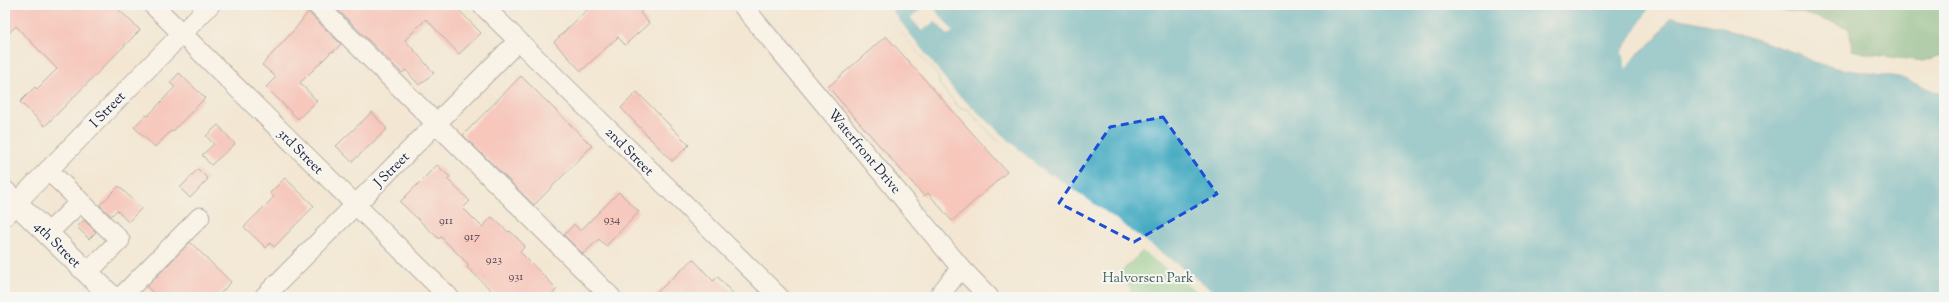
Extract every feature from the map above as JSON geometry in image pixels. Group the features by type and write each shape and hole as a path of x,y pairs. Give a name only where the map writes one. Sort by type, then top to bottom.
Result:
{"highway":[{"name":"4th Street","path":"9,203 47,234 112,297"}],"street":[{"name":"3rd Street","path":"153,5 449,297"},
{"name":"I Street","path":"9,203 48,170 210,5"},
{"path":"317,5 608,296"},
{"name":"2nd Street","path":"482,5 779,297"},
{"name":"Waterfront Drive","path":"742,5 962,268 989,297"},
{"name":"J Street","path":"264,297 518,41"},
{"path":"48,170 120,240 87,273"},
{"path":"47,234 80,202"},
{"path":"121,297 200,217"},
{"path":"938,297 962,268"}],"highlighted area":[{"path":"1163,117 1217,194 1134,242 1059,203 1110,127"}],"green space":[{"path":"1769,5 1944,5 1944,54 1923,61 1873,55 1852,50 1849,28 1799,12 1776,10"},
{"name":"Halvorsen Park","path":"1145,249 1207,297 1125,297 1132,289 1118,275"}],"water":[{"path":"882,5 1655,5 1623,50 1629,61 1656,39 1671,17 1720,27 1799,54 1813,62 1840,69 1899,77 1944,95 1944,297 1208,297 995,138 968,109 960,108 940,85 939,77 887,15"}],"pier":[{"path":"882,5 897,5 892,11 955,92 1049,176 1051,174 1106,212 1221,297 1205,297 1047,181 1047,179 995,138 968,109 960,108 940,85 939,77 887,16 885,16"},
{"path":"926,5 931,5 953,31 948,35 935,21 922,31 911,18"},
{"path":"1651,5 1657,5 1656,11 1626,51 1630,58 1641,49 1626,69 1622,52"}],"building":[{"path":"5,5 114,5 140,30 45,126 20,102 35,87 37,89 57,69 16,26 5,37"},
{"path":"333,5 454,5 481,33 459,54 426,19 405,40 434,73 419,85 406,70 402,73"},
{"path":"592,5 648,5 640,13 649,23 625,45 618,37 581,71 554,42"},
{"path":"308,12 341,44 300,83 317,101 298,119 266,87 276,77 262,65 295,29"},
{"path":"886,36 1007,172 952,221 928,193 924,196 828,87"},
{"path":"179,73 205,98 155,147 134,127 146,115 148,116 175,87 170,83"},
{"path":"521,76 592,146 534,205 463,135"},
{"path":"637,92 689,145 672,161 621,108"},
{"path":"372,112 387,129 352,162 336,146"},
{"path":"218,125 235,144 211,165 202,155 214,144 206,136"},
{"path":"437,165 450,177 447,179 470,201 463,208 482,227 492,217 508,232 510,231 525,246 520,252 557,289 550,297 498,297 467,267 469,265 441,237 439,239 400,202"},
{"path":"198,169 208,179 190,198 180,188"},
{"path":"285,178 314,206 274,247 270,243 266,248 244,227 274,197 270,193"},
{"path":"119,186 141,209 128,222 117,210 111,216 100,205"},
{"path":"619,192 639,212 606,246 599,239 583,254 564,235 574,224 580,231"},
{"path":"84,220 96,232 89,239 77,227"},
{"path":"190,242 231,282 217,297 157,297 147,287"},
{"path":"693,259 713,281 718,277 736,297 652,297"}]}
